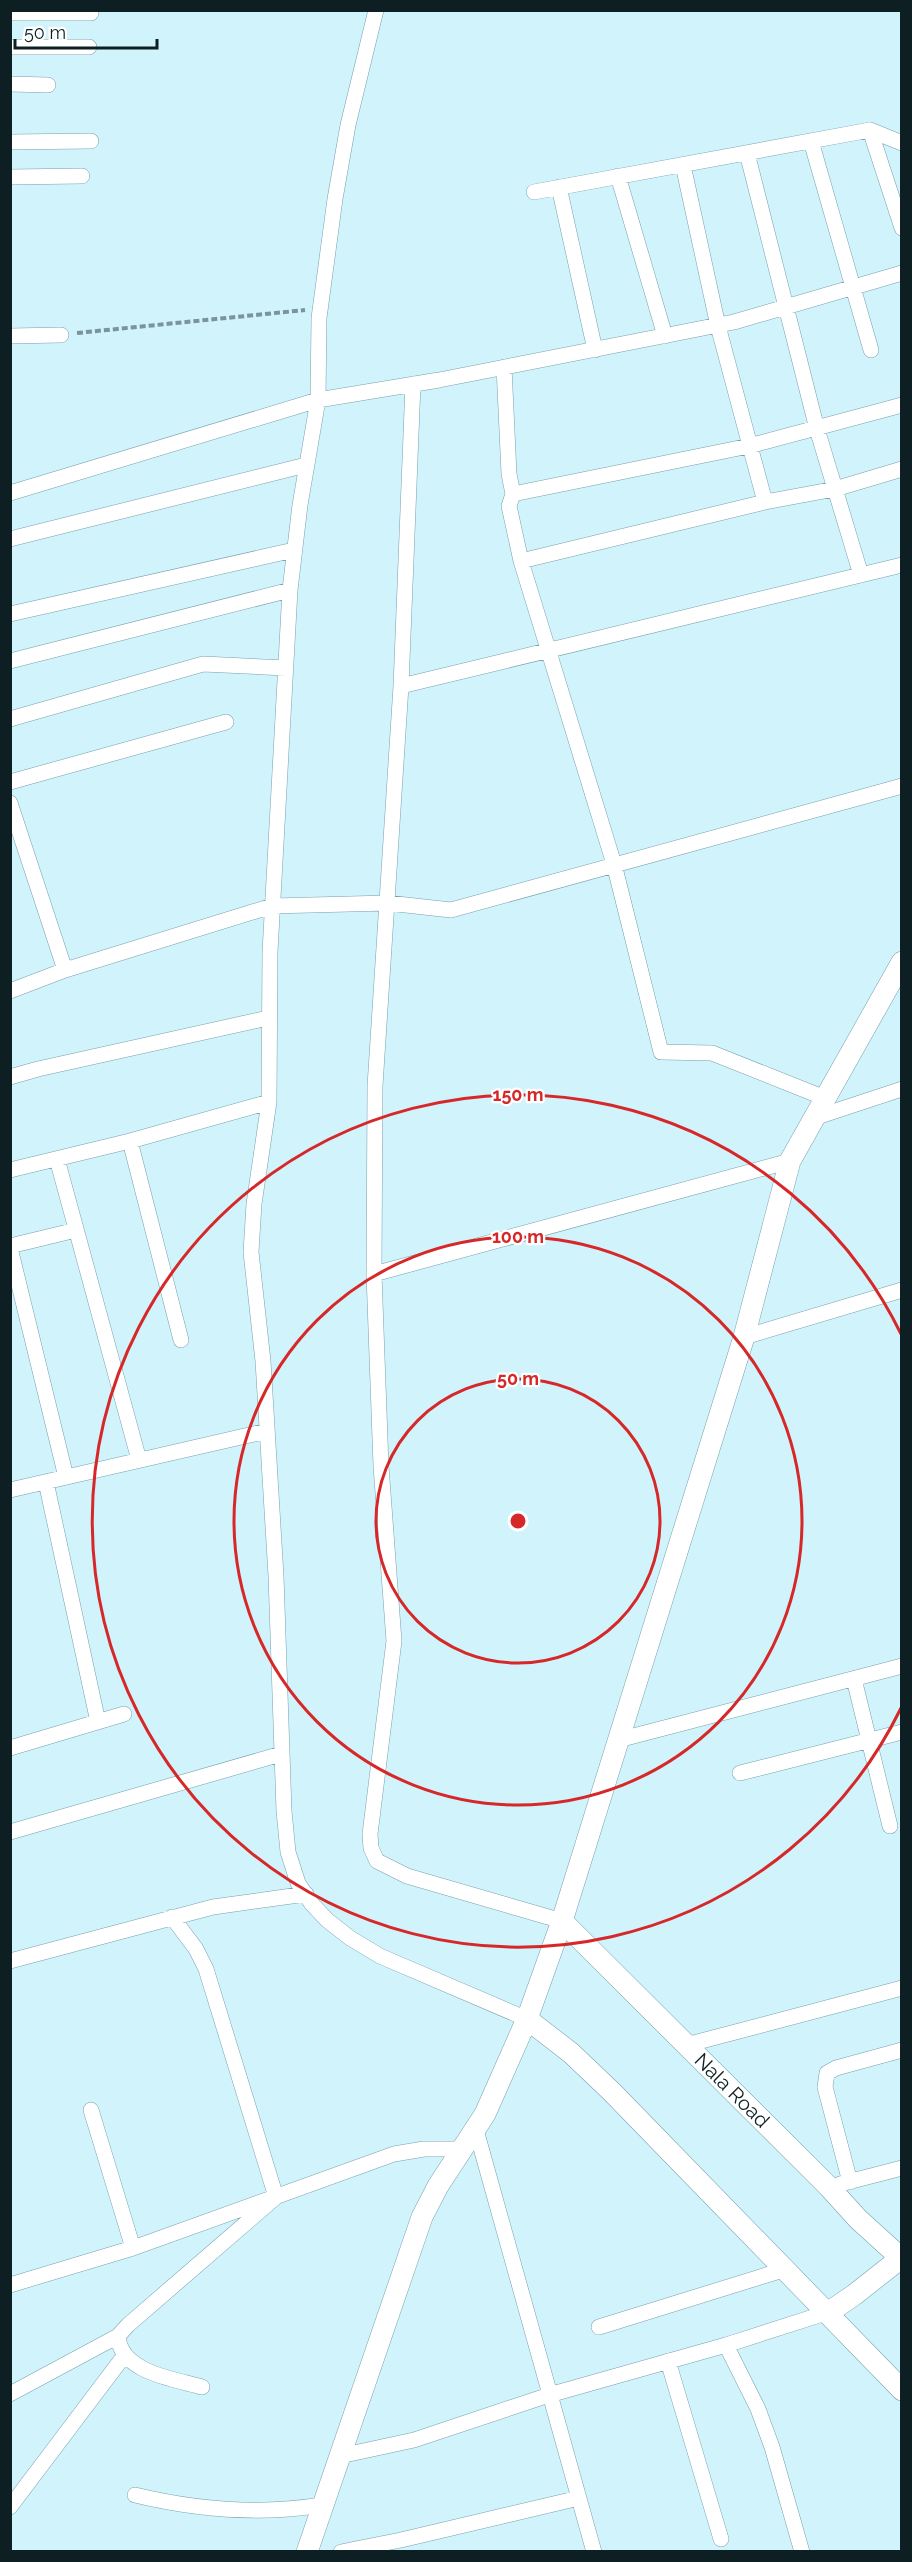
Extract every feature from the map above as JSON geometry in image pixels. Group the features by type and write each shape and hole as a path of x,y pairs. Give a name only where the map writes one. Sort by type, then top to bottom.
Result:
{"street":[{"path":"376,10 348,125 335,199 321,308 318,400 294,549 272,906 268,1018 269,1102 254,1204 251,1252 262,1361 276,1576 281,1754 288,1852 298,1883 327,1920 350,1938 380,1956 529,2014 612,2092 829,2312 902,2390"},
{"path":"10,13 91,13"},
{"path":"10,47 89,46"},
{"path":"10,84 48,85"},
{"path":"870,130 902,228"},
{"path":"534,192 870,130 902,143"},
{"path":"10,142 91,141"},
{"path":"811,141 871,350"},
{"path":"747,153 817,429 861,575"},
{"path":"682,165 718,326 765,502"},
{"path":"10,177 82,176"},
{"path":"618,176 665,336"},
{"path":"560,187 595,350"},
{"path":"10,493 318,400 718,326 902,273"},
{"path":"10,336 61,335"},
{"path":"504,367 509,474 513,494 509,506 521,561 614,864 661,1052 712,1053 825,1098"},
{"path":"413,384 401,686 375,1086 374,1274 383,1498 394,1641 370,1834 371,1848 376,1861 407,1876 559,1930"},
{"path":"513,494 749,446 902,405"},
{"path":"10,539 306,465"},
{"path":"521,561 765,502 835,489 902,470"},
{"path":"10,614 294,549"},
{"path":"401,686 902,565"},
{"path":"10,662 290,590"},
{"path":"10,719 203,664 286,668"},
{"path":"10,782 226,722"},
{"path":"10,990 65,970 272,906 388,903 451,910 902,786"},
{"path":"10,803 65,970"},
{"path":"307,2552 422,2217 438,2186 476,2130 529,2014 559,1930 744,1337 790,1161 902,962"},
{"path":"10,1077 49,1066 268,1018"},
{"path":"814,1118 902,1089"},
{"path":"10,1170 130,1141 269,1102"},
{"path":"130,1141 181,1340"},
{"path":"57,1159 139,1460"},
{"path":"374,1274 790,1161"},
{"path":"66,1477 10,1247 76,1230"},
{"path":"744,1337 902,1290"},
{"path":"10,1490 267,1431"},
{"path":"46,1482 98,1722"},
{"path":"618,1740 902,1666"},
{"path":"854,1678 890,1826"},
{"path":"10,1748 124,1714"},
{"path":"740,1773 902,1732"},
{"path":"10,1832 281,1754"},
{"path":"10,1961 213,1907 306,1894"},
{"path":"172,1917 196,1949 206,1969 276,2197"},
{"name":"Nala Road","path":"559,1930 686,2045 829,2187 897,2261"},
{"path":"686,2045 902,1988"},
{"path":"850,2182 825,2087 827,2073 836,2068 902,2050"},
{"path":"92,2110 133,2248"},
{"path":"476,2130 594,2552"},
{"path":"10,2285 133,2248 394,2154 424,2149 463,2149"},
{"path":"829,2187 902,2168"},
{"path":"10,2394 118,2336 276,2197"},
{"path":"340,2456 414,2440 549,2395 726,2345 829,2312 897,2261"},
{"path":"599,2326 786,2269"},
{"path":"118,2336 124,2355 138,2365 159,2375 202,2387"},
{"path":"726,2345 758,2409 802,2552"},
{"path":"10,2507 124,2355"},
{"path":"668,2361 721,2539"},
{"path":"135,2495 180,2506 225,2509 296,2509 322,2505"},
{"path":"341,2552 579,2498"}],"path":[{"path":"61,335 321,308"}]}
